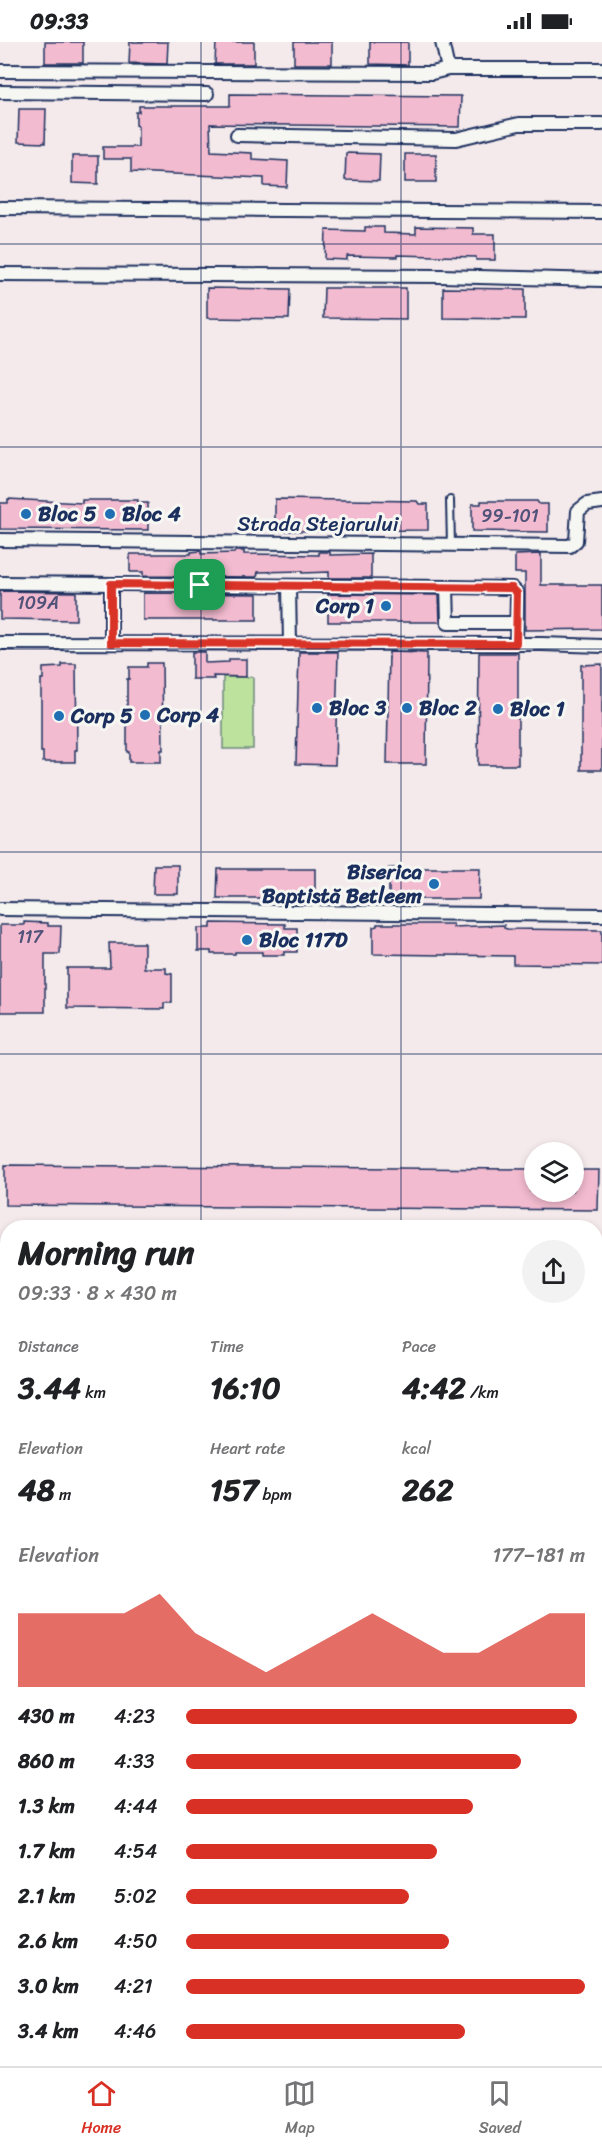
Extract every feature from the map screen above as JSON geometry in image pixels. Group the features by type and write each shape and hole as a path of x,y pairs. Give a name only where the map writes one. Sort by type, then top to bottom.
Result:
{"street":[{"path":"442,42 448,69"},
{"path":"0,71 432,73 448,69 602,69"},
{"path":"0,92 207,94"},
{"path":"237,135 456,139 519,124 602,124"},
{"path":"0,208 602,212"},
{"path":"0,274 429,276 602,280"},
{"name":"Strada Stejarului","path":"0,540 570,546 576,541 578,511 587,504 602,502"},
{"path":"0,583 512,588 517,593 516,644"},
{"path":"111,584 111,643"},
{"path":"289,587 290,644"},
{"path":"447,587 448,622 516,623"},
{"path":"0,643 602,646"},
{"path":"0,909 602,915"}],"lane":[{"path":"450,500 451,545"}],"green space":[{"path":"223,677 253,677 253,749 223,749"}],"building":[{"path":"45,42 83,42 83,63 45,63"},
{"path":"130,42 168,42 167,64 129,63"},
{"path":"216,42 254,42 254,64 215,64"},
{"path":"294,42 332,42 332,64 294,64"},
{"path":"370,42 408,42 408,65 370,64"},
{"path":"230,94 461,96 460,127 210,124 211,151 252,153 252,159 288,161 287,187 264,186 264,178 131,172 131,159 103,159 103,147 138,147 136,112 139,112 139,106 230,106"},
{"path":"19,109 46,109 45,143 18,142"},
{"path":"346,153 380,154 379,181 345,180"},
{"path":"405,154 436,154 436,182 405,182"},
{"path":"72,156 98,156 98,184 72,183"},
{"path":"365,227 384,227 384,233 416,234 416,227 473,228 473,234 495,234 495,260 476,260 476,257 397,255 397,257 347,256 347,260 325,259 326,230 365,231"},
{"path":"207,288 290,289 289,319 207,318"},
{"path":"324,288 406,288 406,319 323,318"},
{"path":"443,288 525,289 525,319 443,318"},
{"path":"8,499 82,503 82,500 138,500 138,503 148,503 148,530 0,529 0,503 8,503"},
{"path":"275,499 417,501 419,504 428,504 428,530 275,531"},
{"path":"481,501 537,501 539,504 548,504 548,532 472,531 472,504 481,504"},
{"path":"201,551 201,554 244,551 244,554 319,555 319,552 330,552 330,555 371,554 371,578 329,578 329,572 302,573 302,571 258,572 257,577 143,576 143,572 130,572 130,554 191,554 191,552"},
{"path":"541,554 541,585 602,585 602,629 525,630 525,573 515,573 515,555"},
{"path":"0,591 76,592 76,620 0,619"},
{"path":"143,593 257,594 257,620 143,620"},
{"name":"Corp 1","path":"328,594 439,595 440,622 328,622"},
{"path":"192,652 205,652 205,663 246,659 246,677 213,676 214,679 192,679"},
{"name":"Bloc 3","path":"299,652 338,652 335,765 296,764"},
{"name":"Bloc 2","path":"389,652 427,653 426,764 387,764"},
{"name":"Bloc 1","path":"479,653 518,653 518,765 478,765"},
{"name":"Corp 4","path":"147,663 162,663 163,750 161,750 161,762 129,762 127,679 129,679 129,667 147,667"},
{"name":"Corp 5","path":"62,664 76,664 77,750 75,750 75,762 43,762 41,679 43,679 43,668 62,667"},
{"path":"602,664 602,770 581,770 581,665"},
{"path":"154,865 178,865 178,894 153,894"},
{"name":"Biserica Baptistă Betleem","path":"389,868 480,868 479,899 389,899"},
{"path":"218,869 315,869 315,898 217,898"},
{"path":"24,922 61,926 60,954 45,954 45,1012 0,1012 0,925 24,925"},
{"name":"Bloc 117D","path":"211,923 285,924 285,928 297,928 297,952 284,952 284,955 262,955 262,952 211,954 211,951 198,951 198,928 211,928"},
{"path":"377,924 453,924 453,927 504,925 507,929 602,930 602,965 513,964 513,956 373,954 373,927"},
{"path":"109,943 144,943 144,968 166,968 166,973 172,974 172,1003 164,1003 164,1009 67,1008 67,968 110,968"},
{"path":"5,1165 524,1169 524,1202 584,1202 584,1170 599,1170 598,1210 5,1205"}],"place":[{"name":"Bloc 5","path":"26,514"},
{"name":"Bloc 4","path":"110,514"},
{"name":"Corp 1","path":"386,606"},
{"name":"Bloc 3","path":"317,708"},
{"name":"Bloc 2","path":"407,708"},
{"name":"Bloc 1","path":"498,709"},
{"name":"Corp 4","path":"145,715"},
{"name":"Corp 5","path":"59,716"},
{"name":"Biserica Baptistă Betleem","path":"434,884"},
{"name":"Bloc 117D","path":"247,940"}],"route":[{"path":"111,584 200,585 512,588 517,593 516,644 111,643 111,584"}]}
